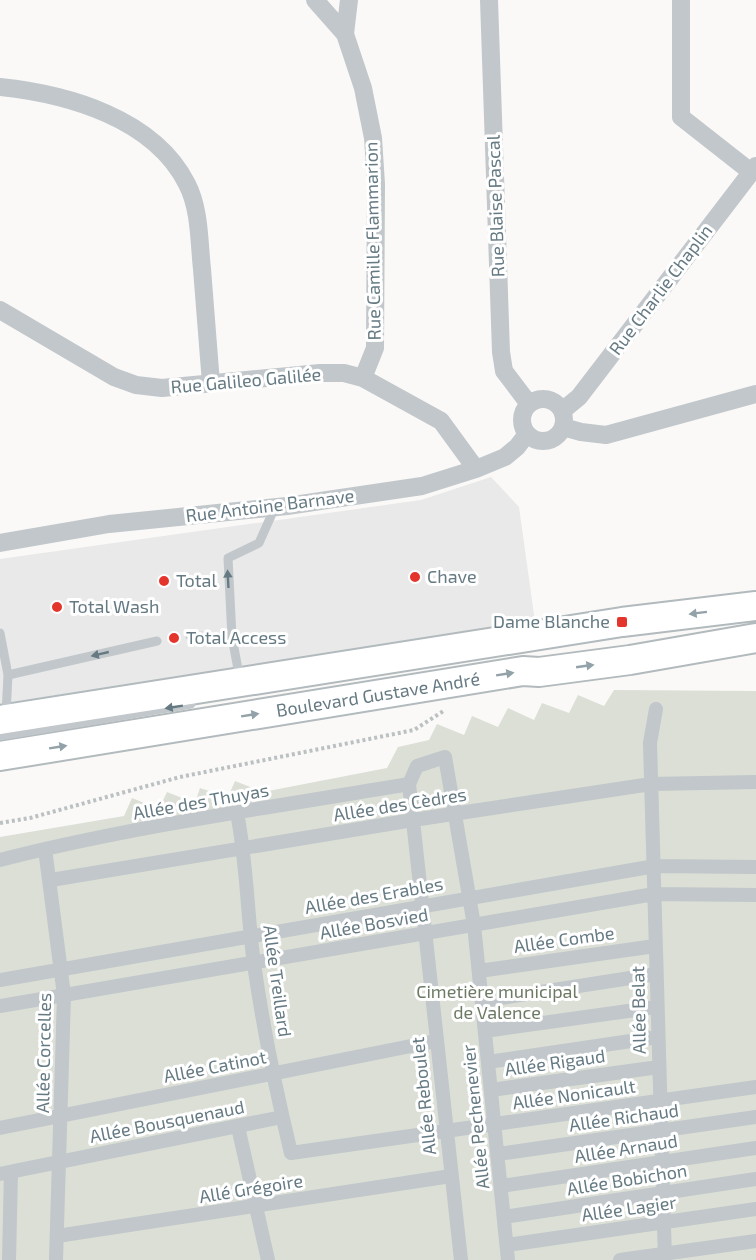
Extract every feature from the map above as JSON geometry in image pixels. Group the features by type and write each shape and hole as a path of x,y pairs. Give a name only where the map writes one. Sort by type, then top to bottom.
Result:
{"main road":[{"name":"Boulevard Gustave André","path":"2,725 241,682 622,622 756,606"},
{"name":"Boulevard Gustave André","path":"0,756 523,671 539,672 630,660 756,638"}],"street":[{"name":"Rue Camille Flammarion","path":"315,0 345,34"},
{"name":"Rue Camille Flammarion","path":"349,0 345,34 365,98 374,138 376,173 375,348 363,378"},
{"name":"Rue Blaise Pascal","path":"489,0 501,352 504,371 529,404"},
{"path":"681,0 681,117 754,169"},
{"path":"0,87 29,90 73,101 118,120 148,138 175,163 189,186 197,218 211,383"},
{"name":"Rue Charlie Chaplin","path":"562,419 754,169"},
{"name":"Rue Galileo Galilée","path":"0,310 114,377 136,385 162,388 320,373 344,373 363,378 441,421 476,469"},
{"path":"562,419 581,432 606,435 756,394"},
{"path":"544,398 555,402 562,419 561,432 552,440 541,442 526,434 521,419 524,408 533,400 544,398"},
{"name":"Rue Antoine Barnave","path":"0,543 110,524 275,507 422,486 505,458 526,434"},
{"name":"Allée Belat","path":"656,709 650,743 665,1257"},
{"name":"Allée Pechenevier","path":"409,784 417,766 445,757 474,925 508,1260"},
{"name":"Allée des Cèdres","path":"51,880 413,820 651,784 756,782"},
{"name":"Allée des Thuyas","path":"0,860 45,849 237,813 409,784"},
{"name":"Allée Reboulet","path":"409,784 461,1260"},
{"name":"Allée Treillard","path":"237,813 244,848 254,963 273,1074 291,1153"},
{"name":"Allée Corcelles","path":"45,849 51,880 64,995 56,1260"},
{"name":"Allée des Erables","path":"0,980 655,866 756,867"},
{"name":"Allée Bosvied","path":"0,1006 654,894 756,895"},
{"name":"Allée Combe","path":"478,971 655,946"},
{"path":"482,1001 656,974"},
{"path":"485,1032 657,1007"},
{"path":"488,1062 658,1037"},
{"name":"Allée Catinot","path":"0,1128 436,1041"},
{"name":"Allée Rigaud","path":"491,1090 658,1067"},
{"name":"Allée Nonicault","path":"291,1153 756,1087"},
{"name":"Allée Bousquenaud","path":"6,1173 282,1117"},
{"name":"Allée Richaud","path":"498,1154 756,1117"},
{"path":"238,1127 267,1260"},
{"name":"Allée Arnaud","path":"501,1186 756,1148"},
{"path":"6,1173 9,1260"},
{"name":"Allé Grégoire","path":"57,1236 452,1176"},
{"name":"Allée Bobichon","path":"504,1217 756,1179"},
{"name":"Allée Lagier","path":"507,1245 756,1209"},
{"path":"620,1260 665,1257 756,1241"}],"lane":[{"path":"241,682 232,637 228,558 259,543 275,507"},
{"path":"0,633 8,675 2,725 199,703"},
{"path":"190,636 232,637"},
{"path":"8,675 157,641"},
{"path":"417,664 478,645"}],"path":[{"path":"0,824 180,777 414,730 442,711 453,708"}],"shaded area":[{"path":"491,477 519,507 535,622 0,704 0,559 421,500"}],"green space":[{"name":"Cimetière municipal de Valence","path":"614,690 756,691 756,1260 0,1260 0,837 124,816 132,798 159,809 167,792 195,803 200,788 228,797 235,781 263,792 387,768 398,747 429,740 437,724 464,735 472,716 498,727 508,708 534,720 542,703 569,713 578,695 604,706"}],"place":[{"name":"Chave","path":"415,577"},
{"name":"Total","path":"164,581"},
{"name":"Total Wash","path":"57,607"},
{"name":"Dame Blanche","path":"622,622"},
{"name":"Total Access","path":"174,638"}]}
